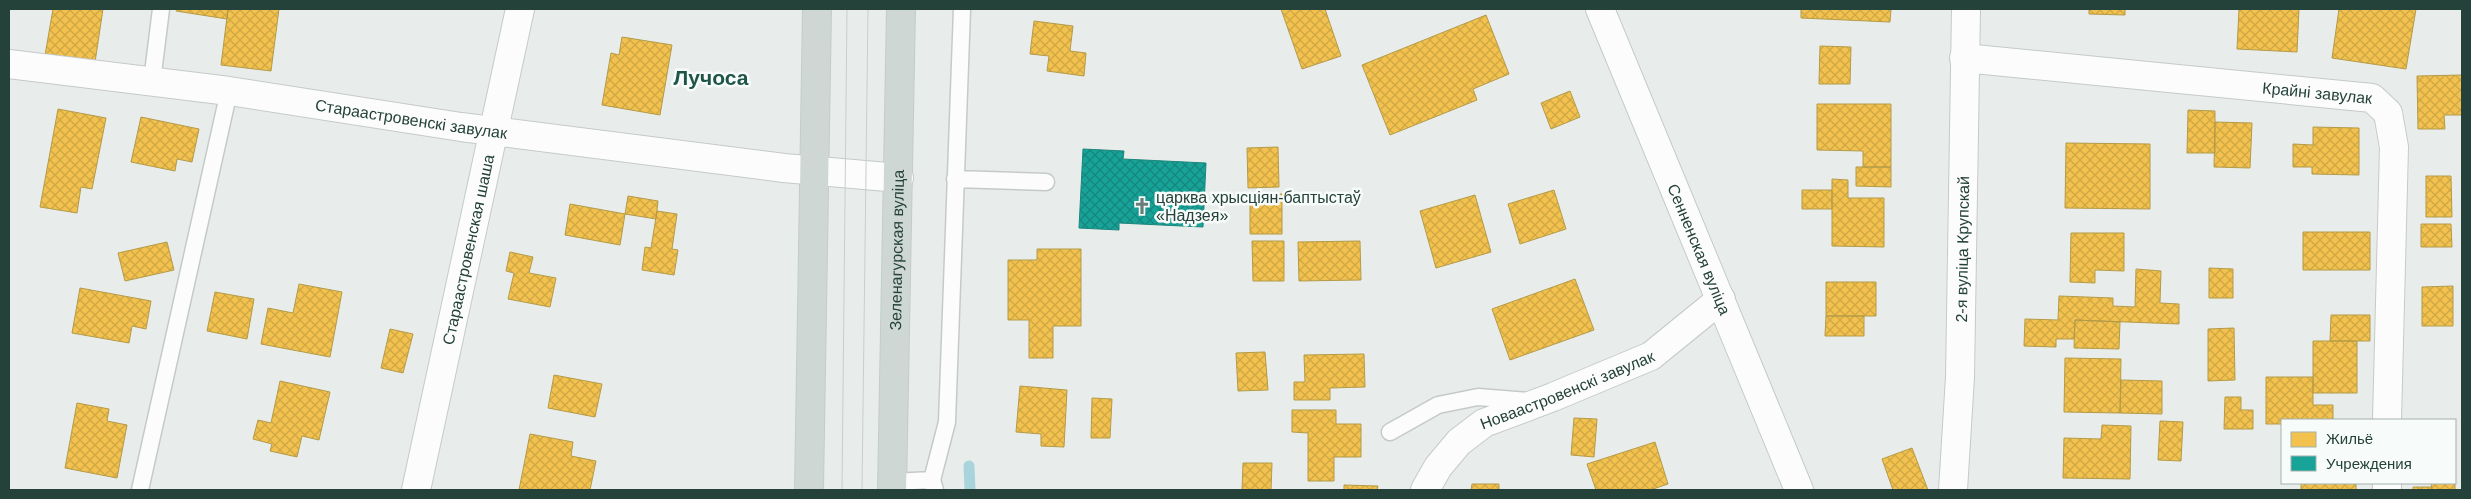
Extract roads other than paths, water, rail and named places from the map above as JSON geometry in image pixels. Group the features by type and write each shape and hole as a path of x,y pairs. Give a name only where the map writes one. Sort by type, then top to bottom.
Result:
{"main road":[{"path":"809,490 817,9"},
{"name":"Зеленагурская вуліца","path":"892,486 901,9"}],"street":[{"name":"Стараастровенская шаша","path":"416,490 520,9"},
{"name":"Сенненская вуліца","path":"1600,9 1798,490"},
{"name":"2-я вуліца Крупскай","path":"1953,490 1960,376 1966,9"},
{"name":"Крайні завулак","path":"1964,58 2372,98 2388,113 2394,147 2387,419"},
{"name":"Стараастровенскі завулак","path":"9,64 229,91 493,130 814,171 899,178"},
{"name":"Новаастровенскі завулак","path":"1425,490 1443,461 1459,442 1484,423 1541,402 1652,356 1721,300"}],"lane":[{"path":"152,81 161,9"},
{"path":"892,486 933,485 948,422 962,9"},
{"path":"140,490 229,91"},
{"path":"955,180 1046,182"},
{"path":"1390,432 1438,405 1478,398 1541,402"}],"waterway":[{"path":"969,466 970,490"}],"tram line":[{"path":"842,490 847,9"},
{"path":"862,490 868,9"}],"place":[{"name":"царква хрысціян-баптыстаў «Надзея»","path":"1142,206"}],"district":[{"name":"Лучоса","path":"711,77"}]}
